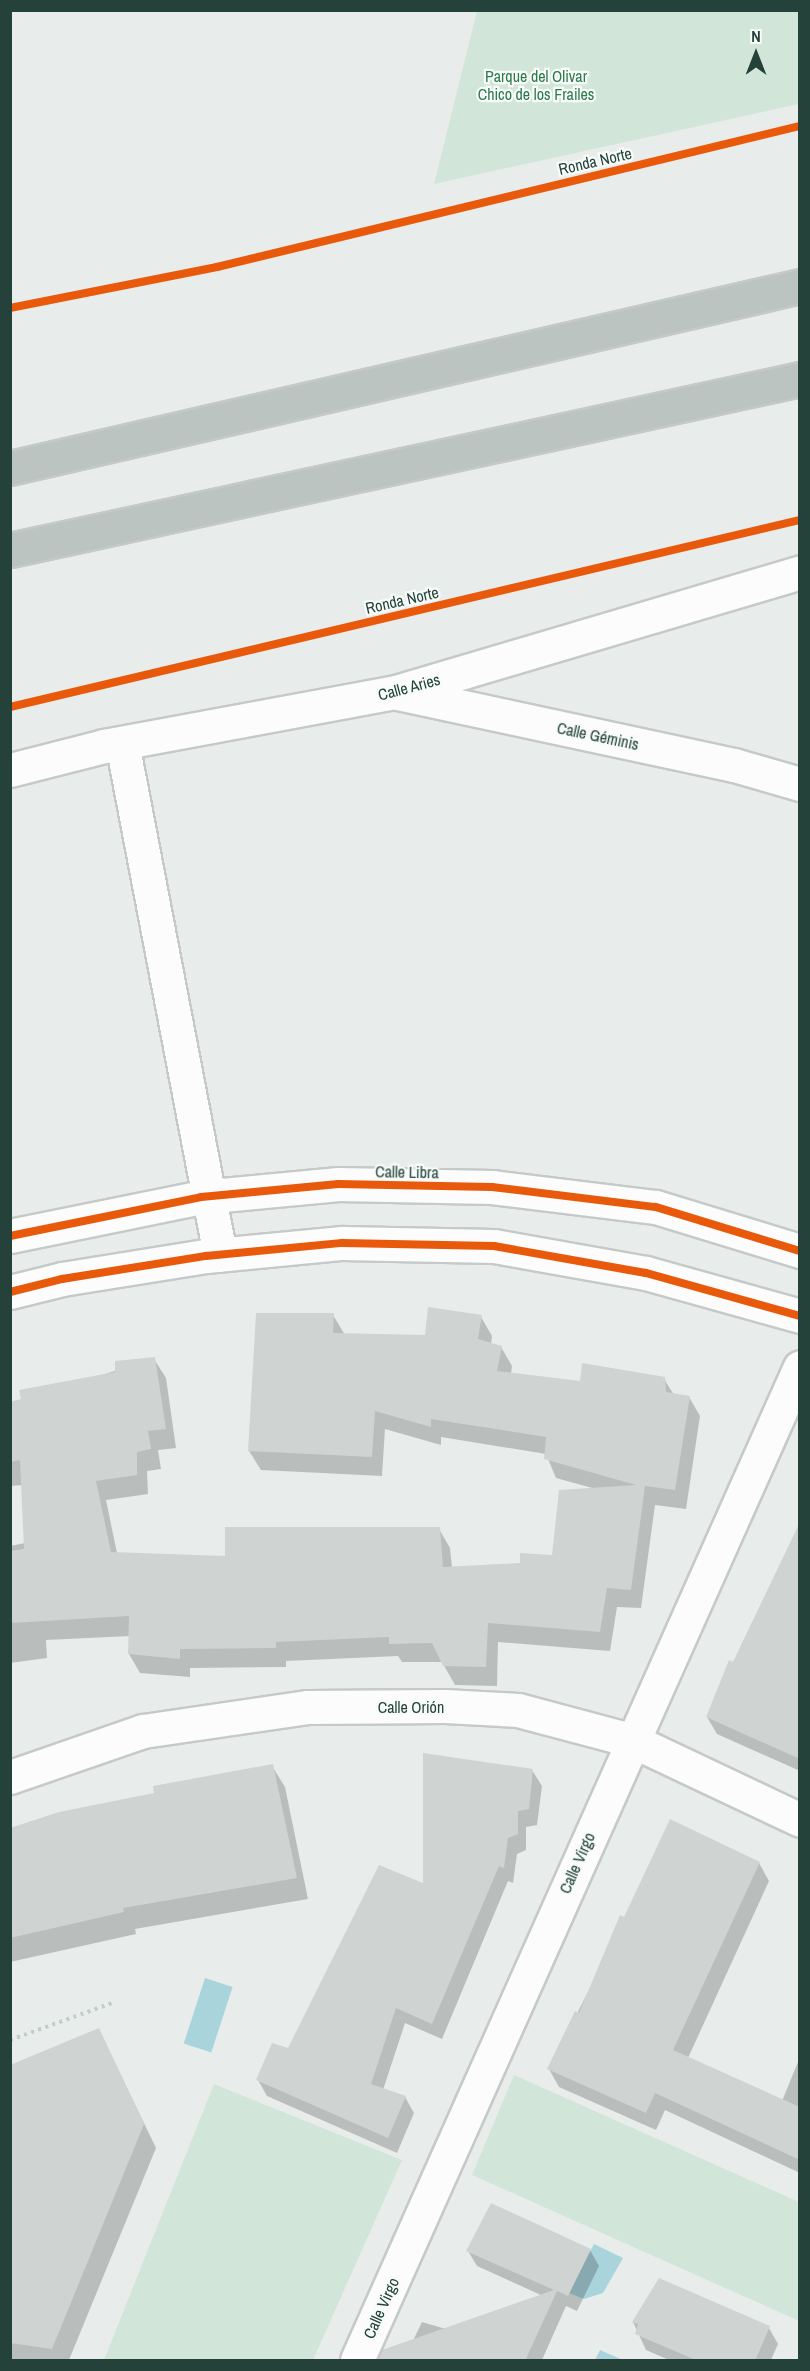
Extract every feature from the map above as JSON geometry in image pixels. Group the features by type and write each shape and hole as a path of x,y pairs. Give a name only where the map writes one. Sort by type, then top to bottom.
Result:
{"highway":[{"path":"10,468 800,286"},
{"path":"10,550 800,379"}],"street":[{"name":"Calle Aries","path":"10,770 122,743 396,692 800,572"},
{"name":"Calle Géminis","path":"396,692 734,765 800,784"},
{"path":"122,743 211,1196 220,1255"},
{"name":"Calle Libra","path":"10,1236 211,1196 338,1184 492,1187 656,1207 800,1251"},
{"path":"10,1292 62,1279 220,1255 342,1243 494,1246 646,1273 800,1316"},
{"name":"Calle Virgo","path":"357,2361 631,1740 800,1367"},
{"name":"Calle Orión","path":"10,1777 143,1731 308,1707 445,1706 518,1710 631,1740 800,1820"}],"path":[{"path":"10,2040 112,2003"}],"green space":[{"name":"Parque del Olivar Chico de los Frailes","path":"477,11 799,11 799,104 434,184"},
{"path":"514,2075 799,2202 799,2321 472,2175"},
{"path":"214,2084 402,2160 313,2360 104,2360"}],"water":[{"path":"205,1978 233,1987 211,2053 184,2044"},
{"path":"594,2244 623,2258 603,2293 584,2299 569,2293"},
{"path":"600,2350 623,2360 595,2360"}],"building":[{"path":"428,1307 482,1315 478,1339 502,1346 497,1371 580,1381 582,1363 665,1377 666,1392 690,1396 675,1490 645,1486 631,1590 607,1588 600,1632 488,1623 486,1667 443,1666 432,1643 389,1644 389,1637 276,1642 276,1648 180,1649 180,1659 128,1654 129,1616 10,1623 10,1551 24,1549 20,1460 10,1462 10,1402 21,1399 19,1390 115,1372 115,1361 155,1357 166,1429 148,1431 151,1449 137,1452 137,1475 96,1481 111,1552 225,1556 225,1527 440,1527 443,1567 520,1563 520,1553 552,1555 559,1490 636,1485 544,1459 546,1437 431,1419 431,1427 375,1411 372,1457 248,1451 256,1313 334,1313 333,1333 425,1335"},
{"path":"800,1522 800,1759 706,1717 729,1660 733,1662"},
{"path":"423,1753 533,1769 529,1809 518,1811 518,1834 508,1838 504,1868 499,1866 432,2024 396,2008 371,2084 406,2096 388,2138 256,2080 272,2043 288,2048 379,1865 423,1883"},
{"path":"273,1764 297,1878 123,1908 124,1912 10,1938 10,1828 59,1812 154,1793 153,1786"},
{"path":"670,1819 760,1862 673,2050 800,2107 800,2160 655,2093 646,2113 547,2069 575,2011 579,2013 620,1915 624,1917"},
{"path":"99,2028 144,2124 52,2349 10,2343 10,2065"},
{"path":"491,2203 591,2249 568,2296 557,2291 525,2361 377,2361 382,2350 554,2290 466,2251"},
{"path":"659,2278 770,2326 755,2361 698,2361 635,2334 638,2324 632,2322"}],"cycle path":[{"name":"Ronda Norte","path":"10,308 217,267 800,126"},
{"name":"Ronda Norte","path":"10,707 800,520"},
{"path":"10,1236 201,1197 338,1184 492,1187 656,1207 800,1251"},
{"path":"10,1292 62,1279 206,1256 342,1243 494,1246 646,1273 800,1316"}]}
